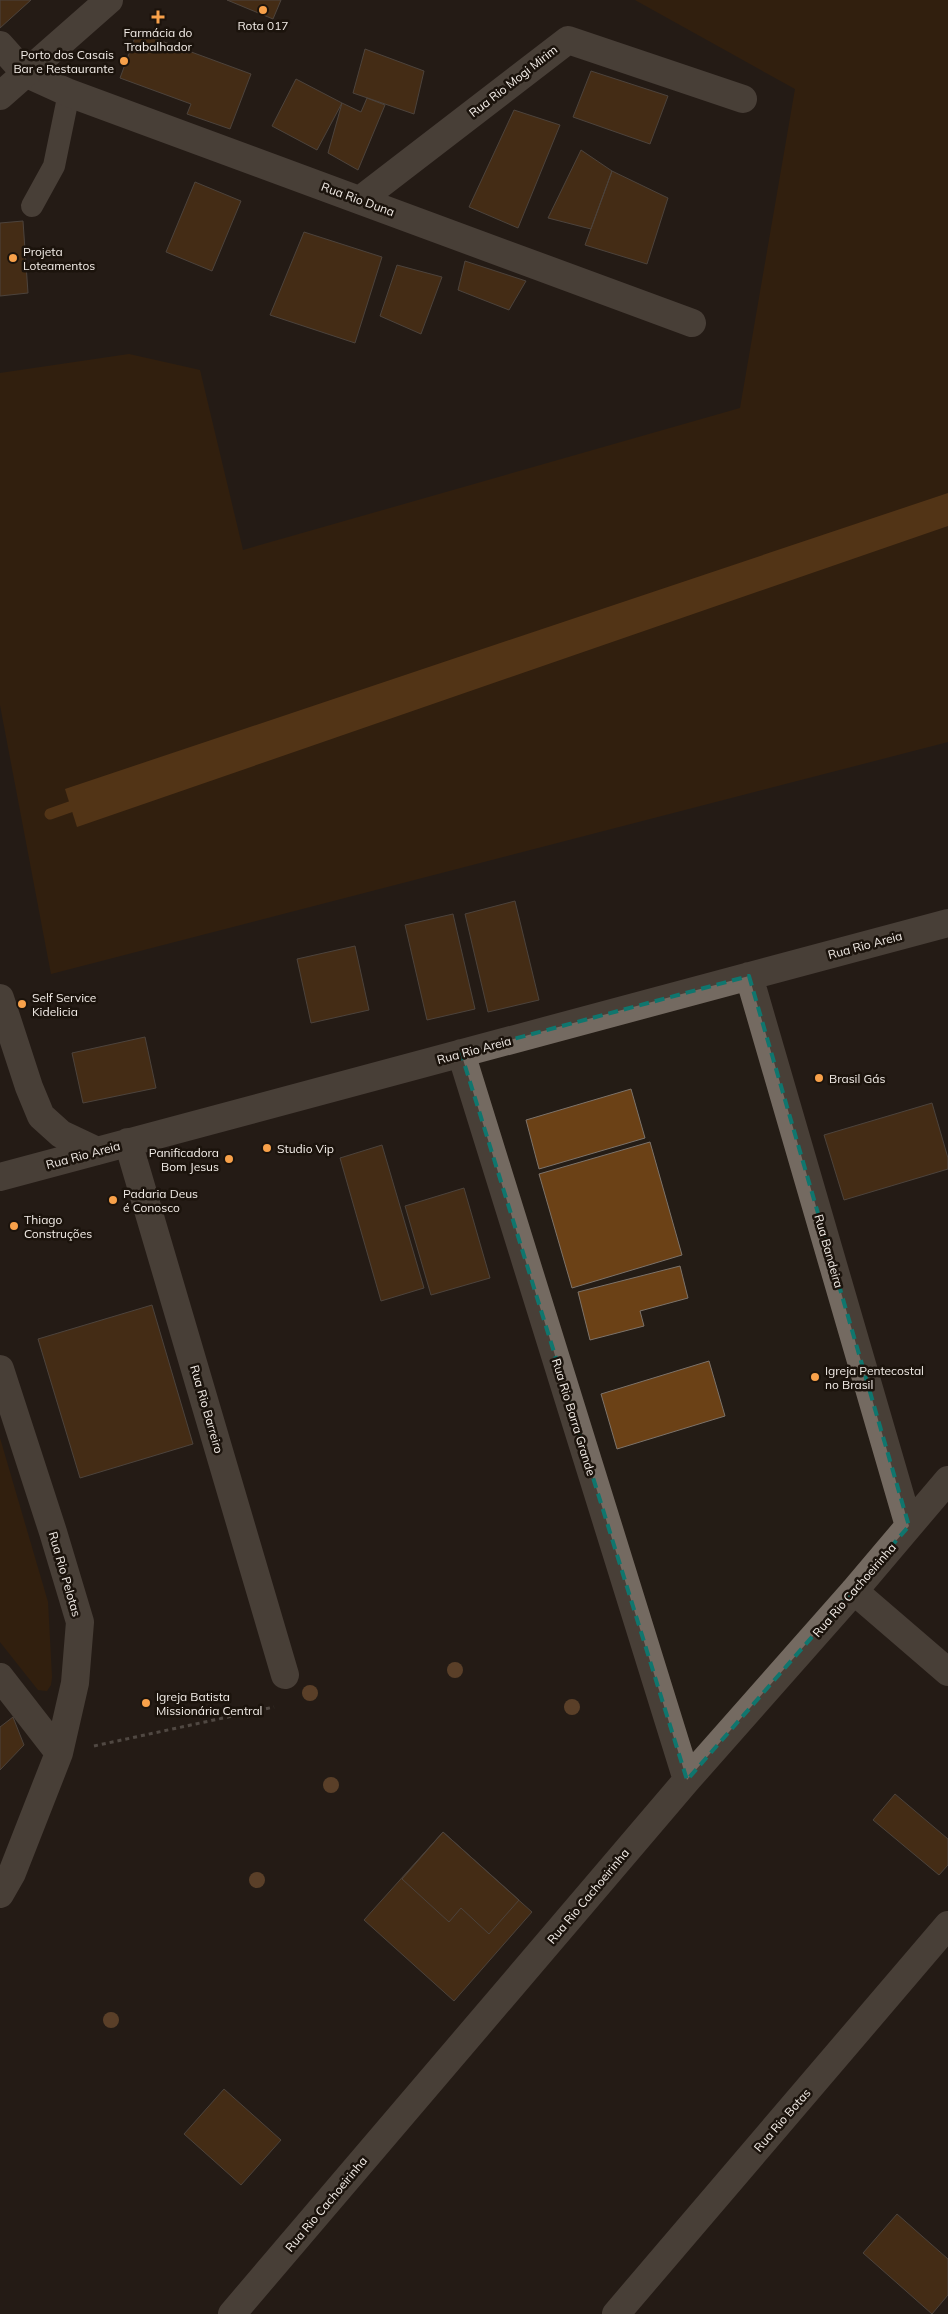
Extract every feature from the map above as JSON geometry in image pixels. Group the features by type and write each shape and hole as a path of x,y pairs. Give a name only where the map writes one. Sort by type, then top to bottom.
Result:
{"street":[{"path":"0,96 110,0"},
{"name":"Rua Rio Mogi Mirim","path":"360,200 568,40 743,99"},
{"path":"0,44 25,73"},
{"name":"Rua Rio Duna","path":"25,73 69,93 692,324"},
{"name":"Rua Rio Areia","path":"0,1177 948,923"},
{"name":"Rua Bandeira","path":"749,976 909,1526"},
{"path":"0,998 29,1087 41,1116 61,1134 98,1151"},
{"name":"Rua Rio Barra Grande","path":"461,1053 687,1780"},
{"name":"Rua Rio Barreiro","path":"128,1142 285,1675"},
{"name":"Rua Rio Pelotas","path":"0,1369 80,1622 75,1683 59,1753 12,1873 0,1894"},
{"name":"Rua Rio Cachoeirinha","path":"232,2314 687,1780 854,1591 948,1480"},
{"path":"854,1591 948,1672"},
{"path":"0,1677 59,1753"},
{"name":"Rua Rio Botas","path":"616,2314 948,1925"}],"lane":[{"path":"32,206 54,166 69,93"}],"path":[{"path":"59,1753 287,1705 293,1695 285,1675"}],"highlighted area":[{"path":"749,976 909,1526 687,1780 461,1053"}],"shaded area":[{"path":"635,0 948,0 948,742 51,974 0,705 0,373 129,354 200,370 243,550 740,408 795,89"},
{"path":"948,493 948,526 77,827 65,789"},
{"path":"0,1438 48,1602 52,1677 51,1685 47,1691 38,1690 0,1642"}],"building":[{"path":"0,0 31,0 0,28"},
{"name":"Rota 017","path":"227,0 281,0 273,19"},
{"path":"137,32 251,74 230,129 187,114 191,104 120,78"},
{"path":"365,49 424,71 414,114 353,93"},
{"path":"591,71 668,96 650,144 573,117"},
{"path":"296,79 342,103 317,150 272,126"},
{"path":"367,98 385,105 358,170 328,153 342,103 361,112"},
{"path":"514,110 560,125 518,228 469,207"},
{"path":"581,150 612,171 591,229 548,218"},
{"path":"612,171 668,198 647,264 585,245"},
{"path":"195,182 241,201 212,271 166,252"},
{"name":"Projeta Loteamentos","path":"23,221 28,293 0,296 0,223"},
{"path":"304,232 382,257 355,343 270,315"},
{"path":"465,261 526,281 509,310 458,290"},
{"path":"397,265 442,277 421,334 380,316"},
{"path":"515,901 539,1000 488,1012 465,914"},
{"path":"453,914 475,1009 427,1020 405,925"},
{"path":"355,946 369,1010 311,1023 297,959"},
{"path":"145,1037 156,1088 83,1103 72,1053"},
{"path":"631,1089 645,1138 539,1169 526,1120"},
{"path":"932,1103 948,1158 948,1169 844,1200 824,1135"},
{"path":"650,1142 682,1255 572,1288 539,1174"},
{"path":"382,1145 424,1288 381,1301 340,1158"},
{"path":"464,1188 490,1278 431,1295 405,1206"},
{"path":"680,1266 688,1298 640,1311 644,1326 590,1340 578,1292"},
{"path":"152,1305 193,1444 80,1478 38,1339"},
{"path":"709,1361 725,1416 617,1449 601,1394"},
{"path":"13,1717 24,1745 0,1770 0,1727"},
{"path":"895,1794 948,1839 948,1865 939,1875 873,1820"},
{"path":"443,1832 532,1912 454,2001 364,1920"},
{"path":"443,1832 519,1900 489,1934 461,1908 449,1922 402,1879"},
{"path":"224,2089 281,2140 241,2185 184,2134"},
{"path":"897,2214 948,2259 948,2295 932,2314 863,2253"}],"waterway":[{"path":"50,814 84,802"}],"place":[{"name":"Rota 017","path":"263,10"},
{"name":"Farmácia do Trabalhador","path":"158,17"},
{"name":"Porto dos Casais Bar e Restaurante","path":"124,61"},
{"name":"Projeta Loteamentos","path":"13,258"},
{"name":"Self Service Kidelicia","path":"22,1004"},
{"name":"Brasil Gás","path":"819,1078"},
{"name":"Studio Vip","path":"267,1148"},
{"name":"Panificadora Bom Jesus","path":"229,1159"},
{"name":"Padaria Deus é Conosco","path":"113,1200"},
{"name":"Thiago Construções","path":"14,1226"},
{"name":"Igreja Pentecostal no Brasil","path":"815,1377"},
{"name":"Igreja Batista Missionária Central","path":"146,1703"}]}
